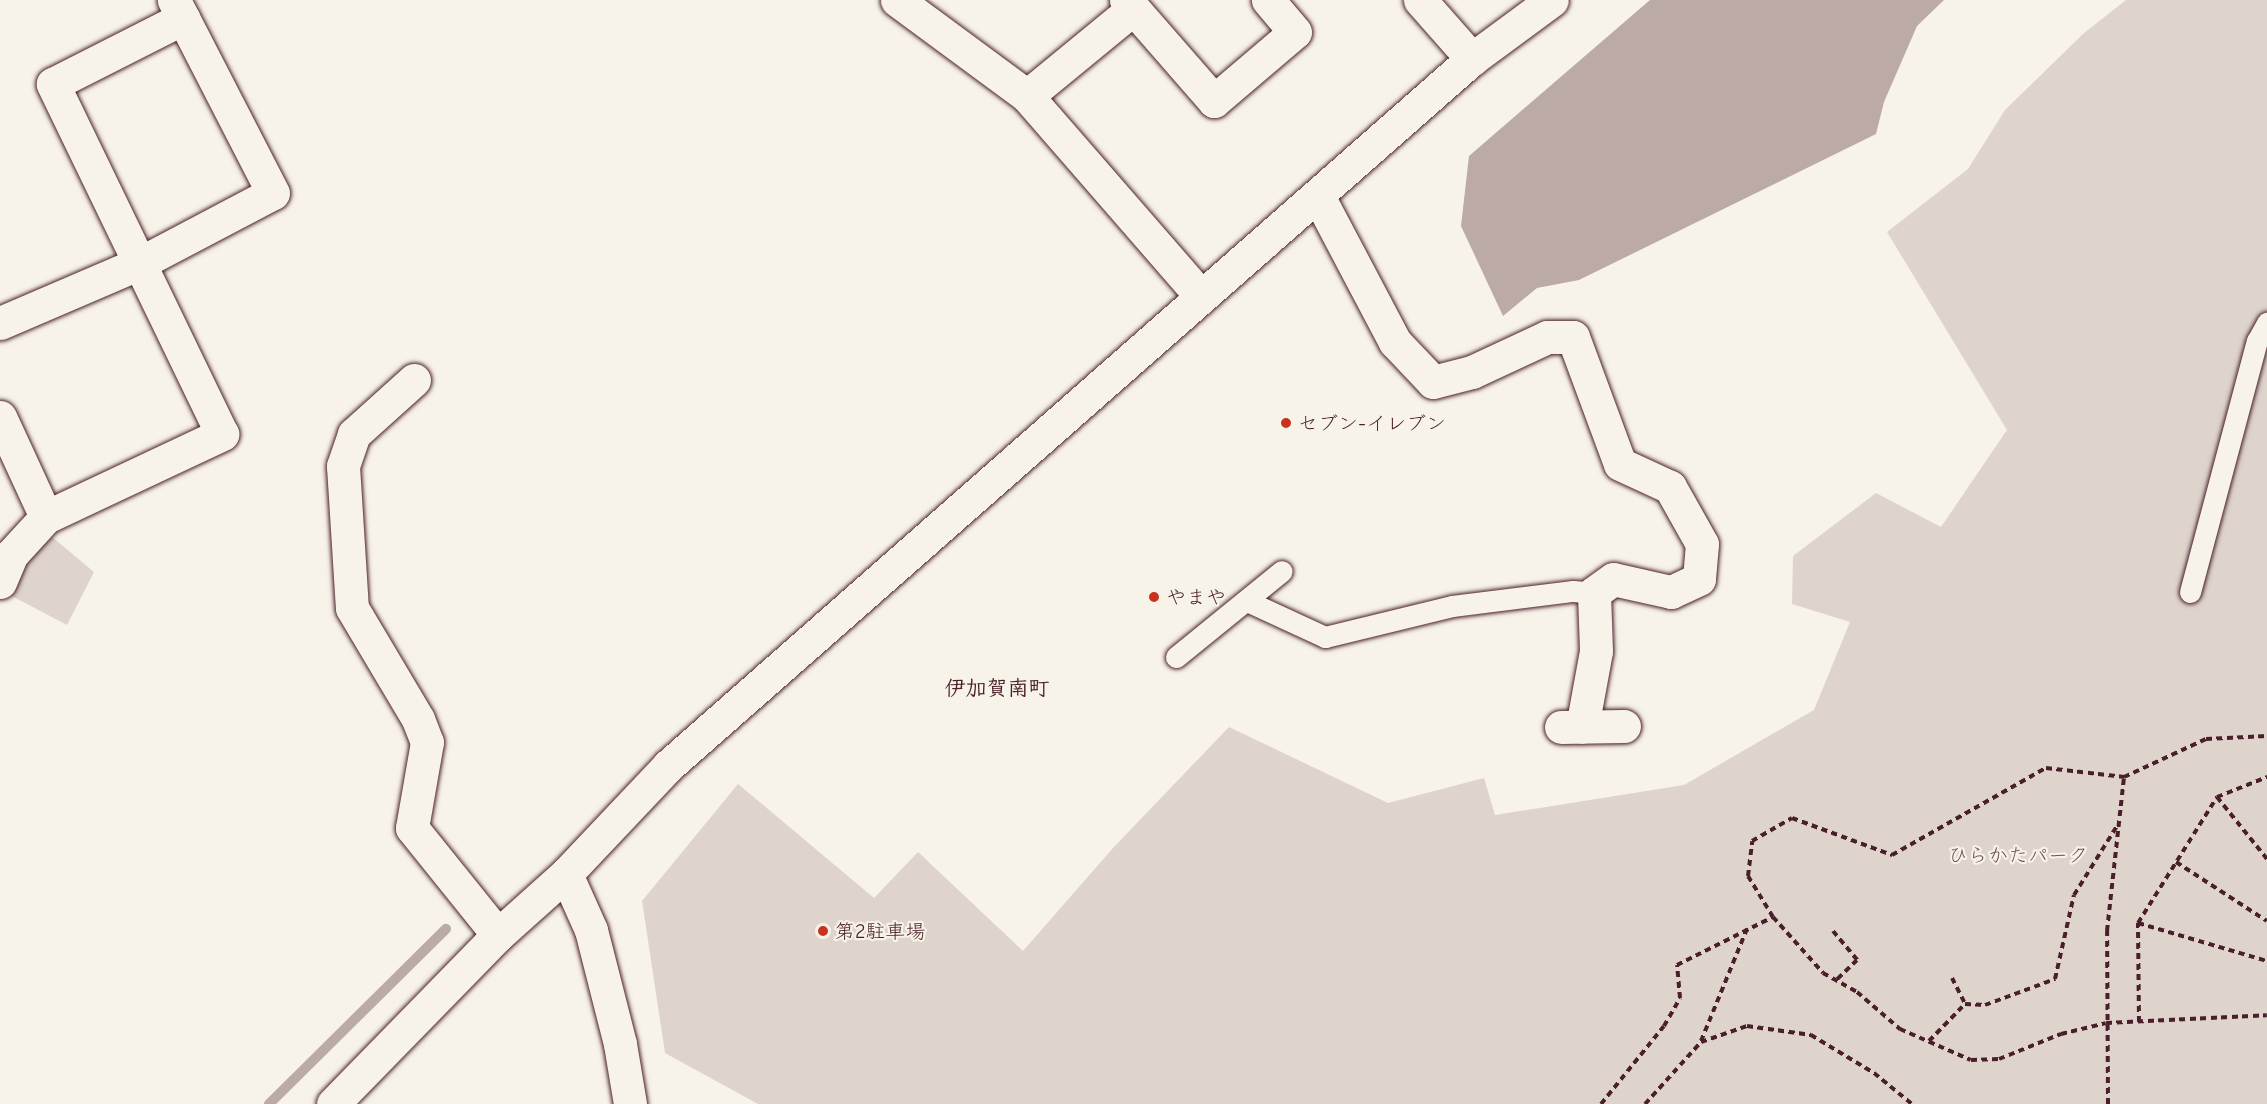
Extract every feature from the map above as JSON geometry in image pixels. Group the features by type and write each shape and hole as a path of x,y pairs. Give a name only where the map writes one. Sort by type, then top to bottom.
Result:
{"street":[{"path":"897,0 1027,96 1201,296"},
{"path":"1027,96 1129,5 1214,101 1295,32 1268,0"},
{"path":"1420,0 1472,59"},
{"path":"333,1104 498,935 566,874 668,766 1472,59 1552,0"},
{"path":"0,323 140,263 273,194 178,9 53,84 140,263 222,434 46,517 12,554 0,582"},
{"path":"1318,196 1395,342 1433,382 1472,372 1546,336 1573,337 1620,464 1670,487 1702,544 1699,579 1671,592 1613,579 1594,593 1596,651 1572,727 1624,726"},
{"path":"414,380 354,434 343,466 352,608 418,719 427,742 412,828 498,935"},
{"path":"0,417 46,517"},
{"path":"566,874 591,930 620,1044 630,1104"}],"lane":[{"path":"2190,592 2257,341 2267,323"},
{"path":"1176,657 1282,571"},
{"path":"1247,601 1325,637 1452,606 1574,591 1594,593"}],"path":[{"path":"2267,736 2205,739 2124,777 2046,768 1892,855 1792,818 1752,841 1748,876 1773,917 1823,973 1857,992 1900,1029 1971,1060 1999,1059 2061,1034 2106,1023 2267,1015"},
{"path":"2108,1104 2107,931 2124,777"},
{"path":"2139,1023 2138,923 2217,796 2267,777"},
{"path":"2217,796 2267,859"},
{"path":"1929,1041 1965,1004 1985,1005 2055,979 2074,895 2117,825"},
{"path":"2176,862 2267,921"},
{"path":"1601,1104 1664,1026 1680,999 1677,965 1773,917"},
{"path":"2138,923 2267,961"},
{"path":"1645,1104 1701,1042 1747,929"},
{"path":"1833,931 1857,960 1836,980"},
{"path":"1952,978 1965,1004"},
{"path":"1701,1042 1747,1026 1811,1035 1874,1073 1912,1104"}],"green space":[{"name":"ひらかたパーク","path":"2126,0 2267,0 2267,1104 758,1104 665,1053 642,901 738,784 874,898 918,852 1023,951 1113,848 1229,727 1388,803 1484,778 1495,815 1684,785 1814,710 1850,622 1792,604 1793,556 1876,493 1941,527 2007,430 1887,232 1968,169 2005,110 2084,33"},
{"path":"45,531 94,572 67,625 6,593"}],"shaded area":[{"path":"1650,0 1944,0 1917,26 1884,102 1876,134 1579,280 1537,288 1503,316 1461,226 1469,156"}],"waterway":[{"path":"269,1104 446,929"}],"place":[{"name":"セブン-イレブン","path":"1286,423"},
{"name":"やまや","path":"1154,597"},
{"name":"第2駐車場","path":"823,931"}],"district":[{"name":"伊加賀南町","path":"997,688"}]}
